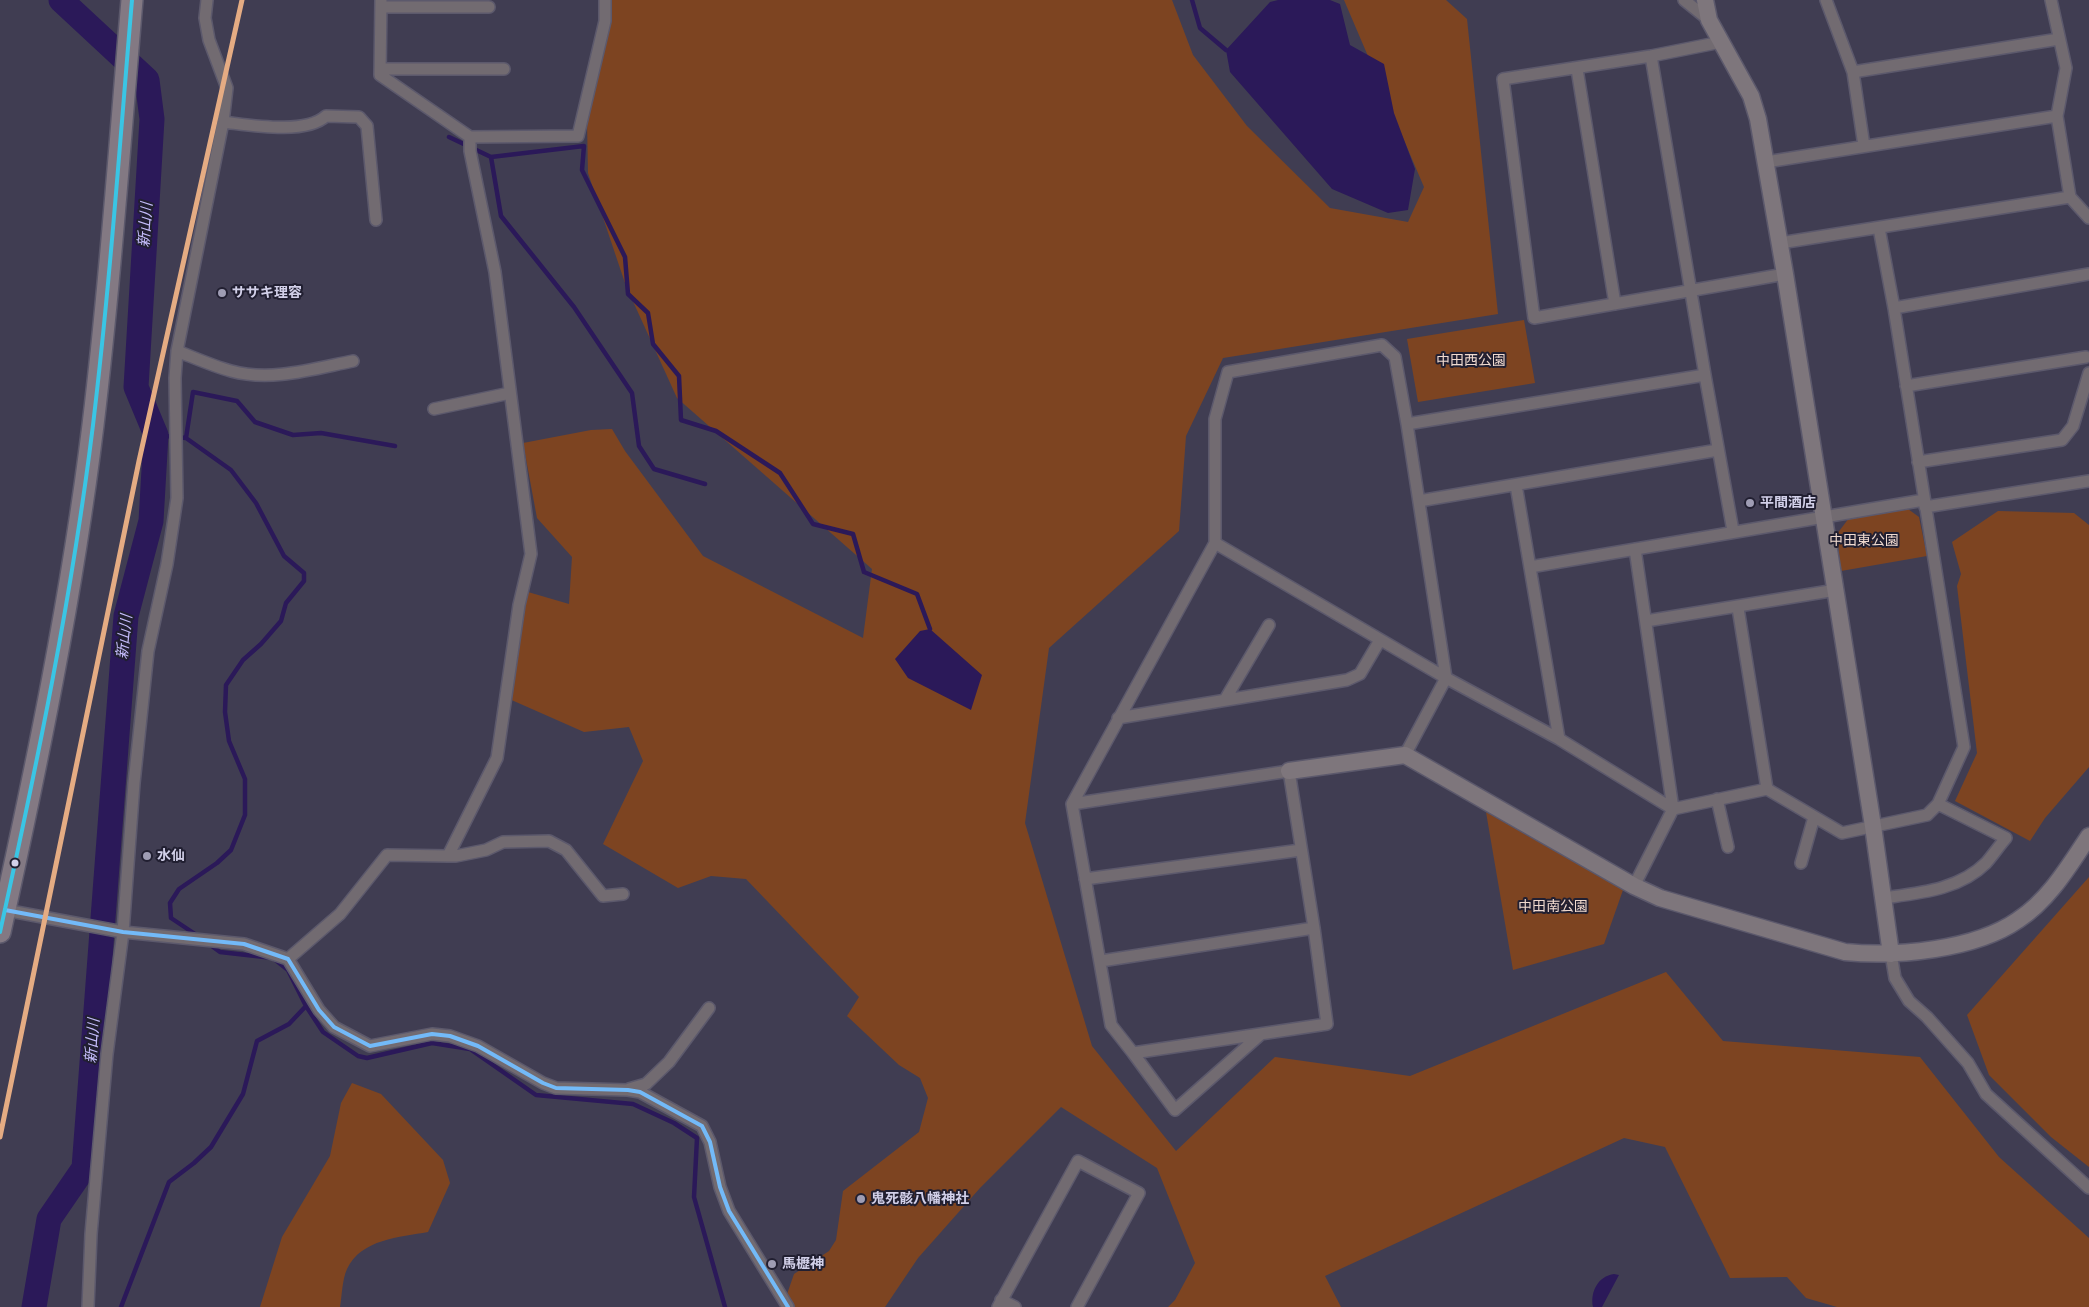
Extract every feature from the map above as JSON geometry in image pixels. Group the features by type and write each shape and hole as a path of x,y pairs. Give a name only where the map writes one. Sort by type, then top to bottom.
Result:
{"highway":[{"path":"0,932 36,768 58,653 93,426 132,0"}],"street":[{"path":"88,1307 91,1234 107,1054 123,932 134,783 148,651 167,564 178,498 175,378 177,351 224,122 227,88 210,40 205,18 207,0"},
{"path":"489,7 381,3 380,75 470,137 578,136 605,21 605,0"},
{"path":"1684,0 1709,20"},
{"path":"1704,0 1709,20 1751,96 1758,120 1780,243 1874,826 1895,978 1909,1001 1968,1063 1986,1094 2089,1188"},
{"path":"1826,0 1853,72 1864,146"},
{"path":"2050,0 2066,68 2057,116 2070,197 2089,218"},
{"path":"1853,72 2058,38"},
{"path":"1721,42 1651,56 1503,80 1534,318 1785,274"},
{"path":"1651,56 1733,532"},
{"path":"1577,68 1615,304"},
{"path":"380,69 504,69"},
{"path":"224,122 262,127 294,126 320,122 326,116 359,117 367,126 376,220"},
{"path":"1766,162 2057,116"},
{"path":"448,856 497,758 519,605 531,554 495,272 470,151 470,137"},
{"path":"1780,243 2070,197"},
{"path":"1215,543 1446,678 1559,739 1673,809 1717,798 1767,789 1842,833 1927,815 1938,804 1964,747 1894,308 1879,228"},
{"path":"1894,308 2089,274"},
{"path":"1260,1035 1175,1110 1111,1025 1072,804 1215,543 1215,419 1228,372 1382,345 1395,357 1446,678 1406,755"},
{"path":"177,351 232,371 258,375 286,374 353,361"},
{"path":"1906,386 2088,358"},
{"path":"1918,462 2062,440 2073,426 2089,373"},
{"path":"1407,424 1705,375"},
{"path":"434,409 510,393"},
{"path":"1418,501 1718,450"},
{"path":"1530,567 1823,516 2089,481"},
{"path":"1516,485 1559,739"},
{"path":"1634,886 1673,809 1635,549"},
{"path":"1646,621 1738,608 1836,590"},
{"path":"1738,608 1767,789"},
{"path":"1226,698 1269,625"},
{"path":"1118,718 1226,698 1347,680 1360,674 1380,640"},
{"path":"1072,804 1406,755 1634,886 1660,898 1835,950 1874,955 1933,949 1978,940 2018,921 2044,898 2089,836"},
{"path":"1133,1054 1327,1024 1289,771"},
{"path":"1717,798 1728,847"},
{"path":"1884,898 1932,891 1964,879 1985,864 2006,838 1938,804"},
{"path":"1801,863 1814,817"},
{"path":"288,960 340,914 387,855 456,856 486,850 503,842 549,841 566,850 603,896 623,894"},
{"path":"1085,878 1301,850"},
{"path":"5,910 123,932 244,944 288,960 319,1010 334,1027 370,1046 432,1034 450,1036 478,1046 543,1084 556,1088 640,1092 702,1126 710,1142 720,1188 730,1211 788,1307"},
{"path":"1101,961 1314,928"},
{"path":"628,1090 646,1084 669,1062 709,1008"},
{"path":"1015,1307 999,1304 1078,1161 1139,1193 1076,1307"}],"green space":[{"path":"608,0 1172,0 1193,55 1247,126 1330,208 1408,222 1424,187 1344,0 1446,0 1467,19 1498,314 1223,358 1186,436 1179,531 1049,648 1025,823 1092,1046 1176,1151 1275,1057 1410,1076 1666,972 1723,1041 1920,1057 1999,1157 2089,1238 2089,1307 1837,1307 1806,1298 1787,1277 1730,1278 1665,1147 1624,1138 1325,1276 1341,1307 1168,1307 1175,1300 1195,1263 1157,1168 1061,1107 980,1188 918,1258 885,1307 791,1307 785,1300 794,1274 829,1251 836,1240 843,1191 919,1132 928,1098 920,1078 899,1065 847,1016 859,997 746,879 711,876 678,888 603,844 643,761 629,727 584,732 507,698 528,592 569,604 572,557 537,518 523,443 591,430 612,429 625,451 703,556 863,638 872,569 677,398 626,286 588,173 587,121"},
{"name":"中田西公園","path":"1524,320 1535,383 1418,402 1407,339"},
{"name":"中田東公園","path":"1908,509 1919,517 1927,556 1841,571 1837,534 1849,518"},
{"path":"1998,511 2074,513 2089,525 2089,767 2045,818 2030,841 1955,801 1977,753 1957,586 1961,574 1952,542"},
{"name":"中田南公園","path":"1486,812 1623,890 1604,944 1513,970"},
{"path":"2089,877 2089,1167 2051,1137 1989,1075 1967,1015"},
{"path":"352,1083 381,1094 443,1160 450,1183 428,1232 382,1241 371,1245 353,1259 345,1273 340,1307 260,1307 282,1237 330,1156 341,1103"}],"shaded area":[{"path":"1278,0 1330,0 1340,4 1350,45 1384,64 1394,113 1415,169 1408,210 1388,213 1332,189 1230,72 1226,50 1270,2"},
{"path":"930,629 982,675 971,710 908,678 895,659 920,631"},
{"path":"1608,1275 1619,1275 1602,1307 1593,1307 1592,1301 1596,1286"}],"waterway":[{"name":"新山川","path":"34,1307 49,1219 84,1168 126,616 151,521 156,435 136,387 152,119 147,80 61,0"},
{"path":"1192,0 1200,28 1226,50"},
{"path":"449,137 491,157 501,216 574,307 632,393 639,446 654,469 705,484"},
{"path":"491,157 584,146 582,170 625,257 628,294 648,313 653,344 679,376 681,420 716,431 780,473 813,524 853,534 864,572 917,594 930,629"},
{"path":"186,438 193,392 237,401 255,422 293,435 321,433 395,446"},
{"path":"156,435 186,438 231,470 256,503 284,556 304,573 304,581 286,603 281,621 261,644 243,660 226,685 225,712 229,741 245,779 245,815 231,850 217,863 179,889 170,903 171,918 198,936"},
{"path":"209,944 220,952 273,958 288,970 306,1006 323,1032 358,1056 367,1058 432,1043 470,1049 536,1095 633,1104 674,1123 697,1138 694,1197 725,1307"},
{"path":"121,1307 169,1182 211,1147 243,1094 257,1041 289,1024 306,1006"}],"transit line":[{"path":"0,932 52,680 75,553 93,425 105,319 132,0"},
{"path":"0,1137 139,461 242,0"},
{"path":"5,910 123,932 244,944 288,959 319,1010 334,1027 370,1046 432,1034 450,1036 478,1046 543,1083 556,1088 640,1092 702,1126 710,1142 720,1187 729,1211 788,1307"}],"place":[{"name":"ササキ理容","path":"222,293"},
{"name":"平間酒店","path":"1750,503"},
{"name":"水仙","path":"147,856"},
{"name":"鬼死骸八幡神社","path":"861,1199"},
{"name":"馬櫪神","path":"772,1264"}]}
